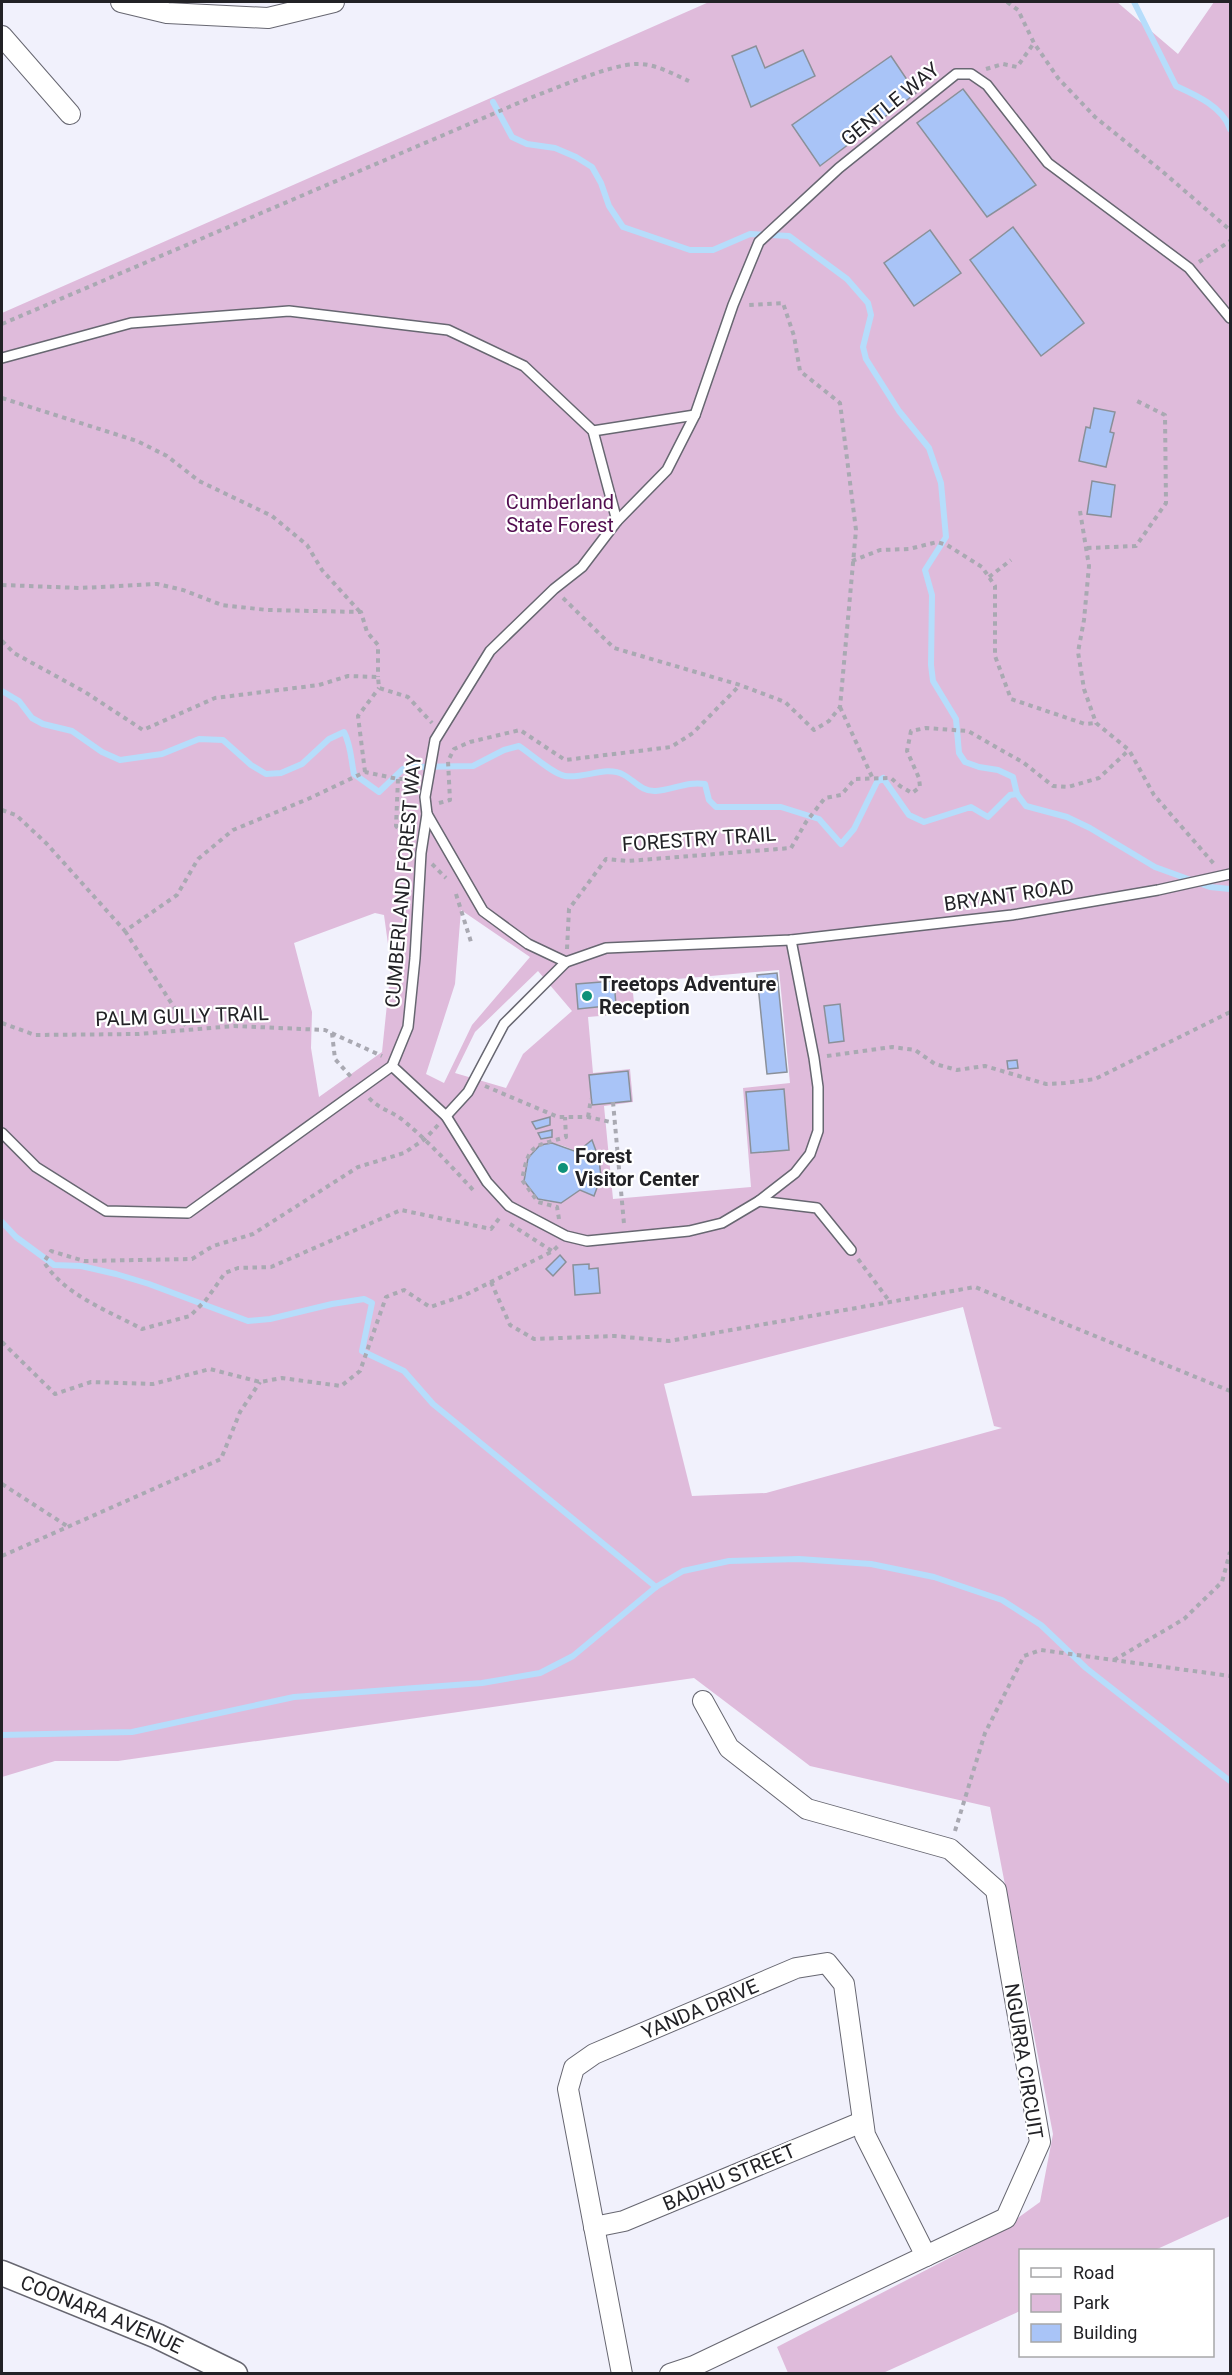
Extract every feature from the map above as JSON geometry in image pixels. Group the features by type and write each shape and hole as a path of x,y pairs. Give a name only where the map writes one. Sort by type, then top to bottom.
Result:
{"street":[{"path":"121,2 167,13 268,18 334,2"},
{"path":"2,36 70,114"},
{"name":"NGURRA CIRCUIT","path":"670,2373 694,2366 1006,2218 1040,2142 996,1890 950,1848 807,1809 729,1748 703,1701"},
{"name":"YANDA DRIVE","path":"622,2373 568,2089 574,2068 594,2054 796,1968 827,1963 844,1984 865,2135 926,2256"},
{"name":"BADHU STREET","path":"594,2227 624,2221 862,2122"},
{"name":"COONARA AVENUE","path":"2,2273 157,2336 235,2373"}],"lane":[{"name":"GENTLE WAY","path":"617,521 667,470 695,415 734,305 759,243 839,168 956,74 971,74 987,85 1048,163 1190,268 1230,318"},
{"path":"2,358 131,322 289,311 448,330 524,366 594,431 617,521"},
{"path":"594,431 695,415"},
{"name":"CUMBERLAND FOREST WAY","path":"392,1066 408,1028 421,853 427,814 425,797 437,736 490,651 554,590 582,567 617,521"},
{"path":"427,814 483,911 528,944 566,962 504,1024 468,1092 446,1116"},
{"name":"BRYANT ROAD","path":"566,962 606,948 791,940 1012,915 1158,890 1223,876"},
{"path":"2,1133 36,1167 106,1211 188,1213 392,1066 446,1116 487,1182 509,1206 564,1235 587,1241 689,1231 722,1223 759,1201 795,1173 810,1154 818,1131 818,1087 814,1058 791,940"},
{"path":"759,1201 817,1209 851,1250"}],"path":[{"path":"1007,2 1018,10 1034,44 1058,78 1095,117 1230,230"},
{"path":"971,74 1003,64 1017,67 1034,44"},
{"path":"2,324 530,98 593,75 637,63 664,69 688,81"},
{"path":"1190,268 1230,241"},
{"path":"734,305 783,303 794,336 800,371 840,403 856,530 840,707 873,779 891,778 912,793 920,787 919,778 907,751 912,731 926,728 968,731 1024,763 1053,786 1068,787 1099,778 1129,750"},
{"path":"2,398 137,441 167,456 199,481 272,516 307,545 322,570 361,612 368,632 378,645 379,688 358,716 365,772"},
{"path":"1087,548 1136,546 1166,503 1165,415 1135,400"},
{"path":"1080,511 1089,566 1084,620 1078,652 1084,689 1096,723 1129,750 1154,795 1223,876"},
{"path":"852,561 880,550 909,549 937,542 947,545 982,567 995,586 995,656 1011,699 1085,724 1096,723"},
{"path":"989,578 1011,561"},
{"path":"2,585 80,588 157,584 183,590 222,605 267,610 361,612"},
{"path":"554,590 614,648 740,685 785,702 814,730 830,721 840,707"},
{"path":"2,641 14,653 85,692 143,730 215,698 319,685 348,676 378,677"},
{"path":"425,797 438,803 450,800 448,761 454,749 470,742 520,730 565,760 671,747 693,733 740,685"},
{"path":"379,688 408,697 437,736"},
{"path":"125,931 177,895 198,860 233,830 365,772 406,779"},
{"path":"398,779 396,826 453,884 471,942"},
{"name":"FORESTRY TRAIL","path":"566,962 569,909 606,859 628,861 791,848 806,822 825,798 841,795 855,779 873,779"},
{"path":"2,810 16,815 46,843 125,931 188,1029"},
{"path":"814,1058 892,1047 915,1050 935,1064 957,1070 985,1066 1046,1084 1065,1083 1095,1079 1230,1012"},
{"name":"PALM GULLY TRAIL","path":"2,1023 35,1035 138,1034 234,1026 325,1030 380,1053 392,1066"},
{"path":"332,1033 335,1059 376,1107 399,1117 426,1139 477,1194"},
{"path":"474,1082 558,1117 588,1117 615,1124"},
{"path":"588,1117 591,1099"},
{"path":"613,1102 626,1237"},
{"path":"446,1116 426,1139 404,1153 358,1167 253,1234 213,1246 192,1259 84,1261 51,1251 44,1262 52,1275 79,1295 142,1329 190,1316 207,1300 225,1273 238,1268 271,1267 401,1210 491,1228 509,1206"},
{"path":"2,1342 55,1394 91,1382 153,1384 210,1369 260,1382 282,1378 341,1386 360,1371 386,1298 404,1290 430,1307 463,1296 553,1251 564,1235 557,1207 538,1202 522,1180 526,1157 539,1143 566,1137 565,1117"},
{"path":"492,1210 500,1218 553,1251"},
{"path":"851,1250 890,1302"},
{"path":"490,1282 510,1325 534,1339 615,1336 669,1341 975,1287 1230,1391"},
{"path":"2,1556 221,1459 240,1412 260,1382"},
{"path":"2,1484 68,1527"},
{"path":"1114,1660 1184,1618 1222,1582 1230,1552"},
{"path":"950,1848 985,1733 1024,1656 1041,1650 1230,1676"}],"green space":[{"name":"Cumberland State Forest","path":"709,2 1117,2 1178,54 1214,2 1230,2 1230,2216 1157,2249 1019,2249 1019,2311 883,2373 788,2373 777,2347 994,2235 1040,2202 1053,2134 990,1807 810,1766 694,1678 118,1761 55,1761 2,1777 2,313","holes":["756,46 765,68 803,50 815,76 751,107 732,56","915,93 821,166 792,125","1013,228 1084,323 1041,355 970,260","930,230 961,273 914,306 884,263","461,910 530,957 472,1025 444,1083 426,1074 455,984","375,913 384,915 391,966 382,1052 319,1097 311,1048 312,1012 294,943","779,970 790,1083 743,1088 751,1187 613,1199 604,1106 633,1102 630,1069 593,1073 588,1017 635,1013 632,983","538,971 572,1011 523,1054 506,1088 455,1073 475,1032","613,981 616,1005 578,1008 576,984","784,1089 789,1149 751,1153 746,1092","592,1141 600,1162 599,1181 594,1196 580,1190 561,1203 538,1200 524,1181 529,1157 539,1147 551,1144 564,1146 577,1152","963,1307 994,1426 1002,1428 766,1493 692,1496 664,1384"]}],"building":[{"path":"756,46 765,68 803,50 815,76 751,107 732,56"},
{"path":"891,56 916,93 820,166 792,125"},
{"path":"963,89 1036,185 987,217 917,123"},
{"path":"1013,227 1084,323 1041,356 970,260"},
{"path":"930,230 961,273 914,306 884,263"},
{"path":"1094,408 1115,412 1110,432 1114,433 1106,467 1079,461 1086,427 1090,428"},
{"path":"1092,481 1115,485 1111,517 1087,514"},
{"path":"777,973 787,1072 767,1074 757,975"},
{"path":"614,981 616,1005 578,1009 576,984"},
{"path":"840,1004 844,1041 829,1043 824,1006"},
{"path":"1017,1060 1018,1068 1008,1069 1007,1061"},
{"path":"628,1071 631,1101 592,1105 589,1075"},
{"path":"784,1089 789,1150 751,1153 746,1092"},
{"path":"550,1117 550,1125 536,1129 532,1122"},
{"path":"552,1130 552,1137 541,1139 538,1133"},
{"name":"Forest Visitor Center","path":"592,1140 599,1159 601,1177 594,1196 580,1190 561,1203 538,1199 524,1181 528,1158 540,1145 552,1143 577,1152"},
{"path":"560,1255 566,1262 553,1276 546,1269"},
{"path":"589,1264 589,1269 598,1268 600,1293 575,1295 573,1265"}],"waterway":[{"path":"1134,2 1176,86 1215,108 1230,129"},
{"path":"493,102 512,137 527,144 555,148 592,167 601,183 609,206 623,227 690,250 713,250 750,234 789,236 847,279 868,303 871,315 863,347 866,359 899,411 929,448 941,483 946,537 925,570 932,595 931,665 933,681 956,719 959,753 965,762 998,770 1013,777 1017,794"},
{"path":"2,691 19,701 32,718 43,724 72,731 102,752 120,760 162,754 199,739 223,740 251,765 266,774 281,773 302,764 329,739 344,732 354,774 379,792 403,769 473,766 504,750 519,746 548,768 565,776 617,772 651,791 705,784 709,800 716,807 781,807 819,819 841,844 854,829 877,782 883,778 909,815 924,822 971,807 988,817 1010,795 1017,794 1026,806 1067,817 1155,867 1210,887 1230,889"},
{"path":"2,1222 16,1237 54,1265 81,1266 116,1274 248,1321 270,1319 364,1299 372,1303 362,1351 404,1371 433,1404 656,1587"},
{"path":"2,1735 132,1732 294,1697 482,1683 540,1673 573,1656 656,1587 683,1571 729,1561 799,1559 871,1564 934,1577 1002,1600 1041,1625 1086,1668 1230,1781"}],"place":[{"name":"Treetops Adventure Reception","path":"587,996"},
{"name":"Forest Visitor Center","path":"563,1168"}]}
